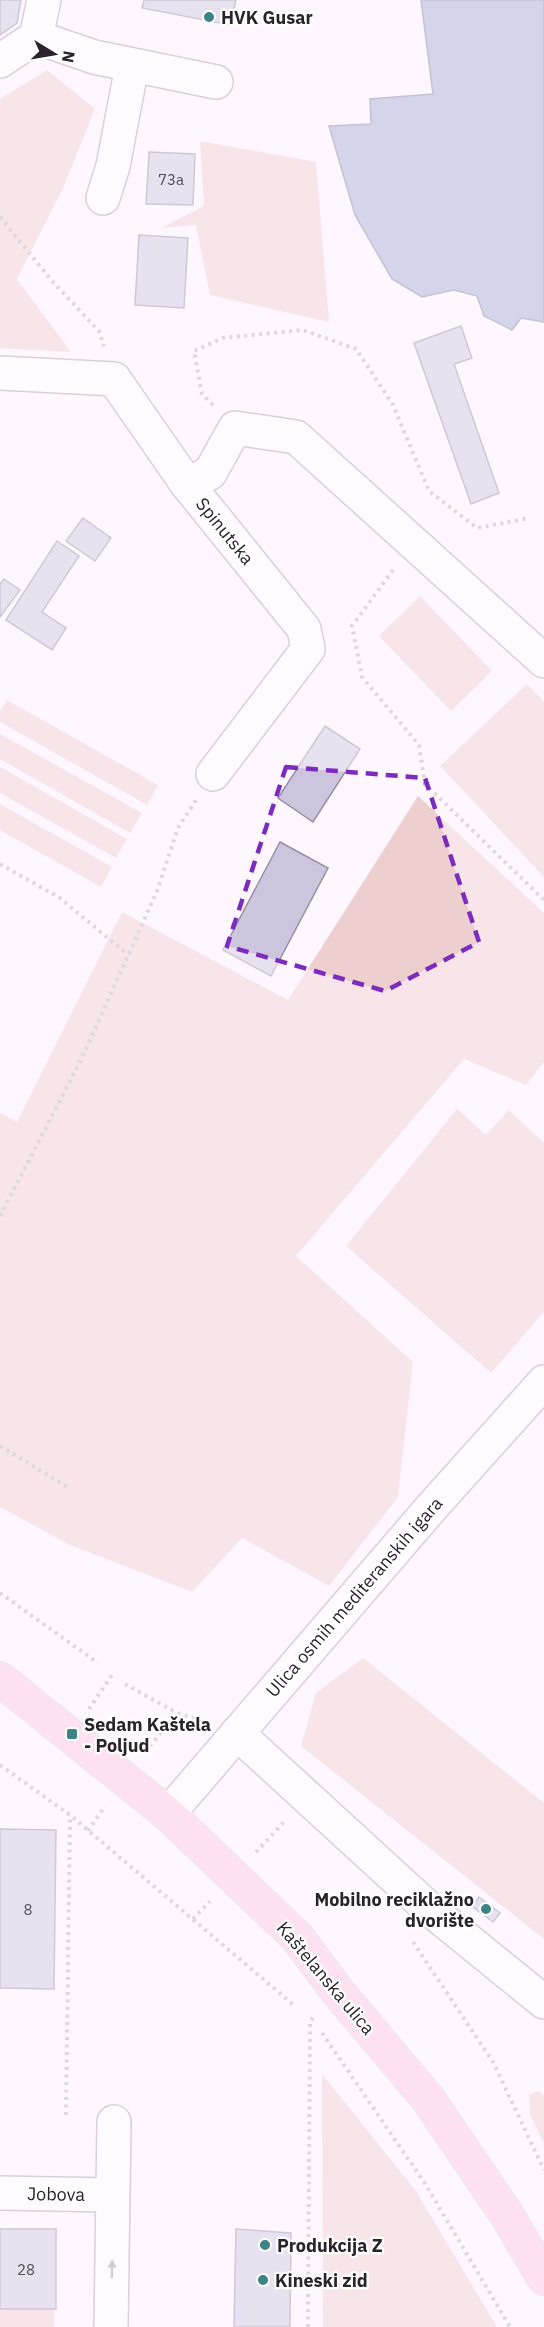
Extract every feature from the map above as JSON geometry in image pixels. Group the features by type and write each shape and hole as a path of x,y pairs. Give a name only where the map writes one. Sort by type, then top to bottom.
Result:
{"main road":[{"name":"Kaštelanska ulica","path":"0,1679 72,1734 168,1814 297,1937 338,1992 428,2099 507,2215 544,2278"}],"street":[{"path":"0,61 36,37 44,0"},
{"path":"36,37 94,57 216,82"},
{"path":"103,198 114,158 132,66"},
{"path":"0,373 114,379"},
{"name":"Spinutska","path":"114,379 187,484 304,629 308,649 213,774"},
{"path":"187,484 210,473 235,428 296,437 544,661"},
{"name":"Ulica osmih mediteranskih igara","path":"168,1814 423,1517 544,1382"},
{"path":"237,1732 427,1907 544,2002"},
{"path":"111,2327 114,2122"},
{"name":"Jobova","path":"0,2193 112,2195"}],"path":[{"path":"0,217 52,281 99,331 114,379"},
{"path":"235,428 202,394 194,351 223,338 303,330 356,349 393,405 429,490 477,528 529,518"},
{"path":"413,543 352,626 362,676 419,745 425,784 544,900"},
{"path":"0,1216 82,1058 157,891 178,828 213,774"},
{"path":"0,864 60,898 128,956"},
{"path":"0,1446 69,1488"},
{"path":"0,1593 98,1664"},
{"path":"72,1734 112,1675"},
{"path":"124,1684 177,1713 237,1732"},
{"path":"0,1766 70,1815 296,2007"},
{"path":"66,2115 70,1815"},
{"path":"411,1940 493,2062 544,2170"},
{"path":"308,2327 310,2021"},
{"path":"322,2033 426,2185 510,2327"}],"highlighted area":[{"path":"286,767 425,778 479,942 385,991 227,946"}],"shaded area":[{"path":"47,70 95,109 63,188 17,279 71,352 0,348 0,99"},
{"path":"200,141 316,162 329,322 210,295 196,225 161,228 204,206"},
{"path":"420,596 492,671 451,711 379,636"},
{"path":"527,684 544,702 544,877 440,766"},
{"path":"7,700 158,785 147,805 0,722 0,711"},
{"path":"0,734 142,813 130,833 0,759"},
{"path":"0,767 127,839 116,858 0,793"},
{"path":"418,796 544,913 544,1062 526,1085 464,1059 296,1256 413,1362 398,1497 329,1586 242,1538 192,1592 70,1545 0,1507 0,1113 17,1122 122,912 288,1000"},
{"path":"0,804 112,867 101,887 0,830"},
{"path":"457,1109 486,1135 509,1110 544,1143 544,1312 491,1373 346,1246"},
{"path":"363,1658 544,1803 544,1939 301,1746 316,1693"},
{"path":"322,2074 416,2191 497,2327 323,2327"},
{"path":"538,2091 544,2095 544,2144 530,2114 529,2095"},
{"path":"0,2229 56,2229 54,2327 0,2327"}],"water":[{"path":"421,0 544,0 544,322 521,318 512,330 484,316 477,296 454,290 422,297 392,279 355,215 329,126 371,124 370,99 433,94"}],"building":[{"path":"0,0 21,0 17,23 0,35"},
{"name":"HVK Gusar","path":"144,0 236,0 230,25 142,8"},
{"path":"149,152 195,154 193,205 146,204"},
{"path":"139,235 188,238 184,308 135,305"},
{"path":"461,326 472,358 454,364 499,493 471,504 414,343"},
{"path":"83,518 111,538 95,561 66,541"},
{"path":"57,541 79,556 42,612 66,628 52,650 6,620"},
{"path":"4,579 20,590 0,617 0,584"},
{"path":"325,726 360,749 313,822 278,798"},
{"path":"280,842 328,868 271,976 223,950"},
{"path":"0,1829 56,1830 54,1989 0,1988"},
{"name":"Mobilno reciklažno dvorište","path":"479,1897 500,1913 493,1922 472,1906"},
{"path":"0,2229 56,2229 56,2309 0,2309"},
{"name":"Kineski zid","path":"236,2229 291,2233 290,2327 234,2327"}],"place":[{"name":"HVK Gusar","path":"209,17"},
{"name":"Sedam Kaštela - Poljud","path":"72,1734"},
{"name":"Mobilno reciklažno dvorište","path":"486,1909"},
{"name":"Produkcija Z","path":"265,2245"},
{"name":"Kineski zid","path":"263,2280"}]}
